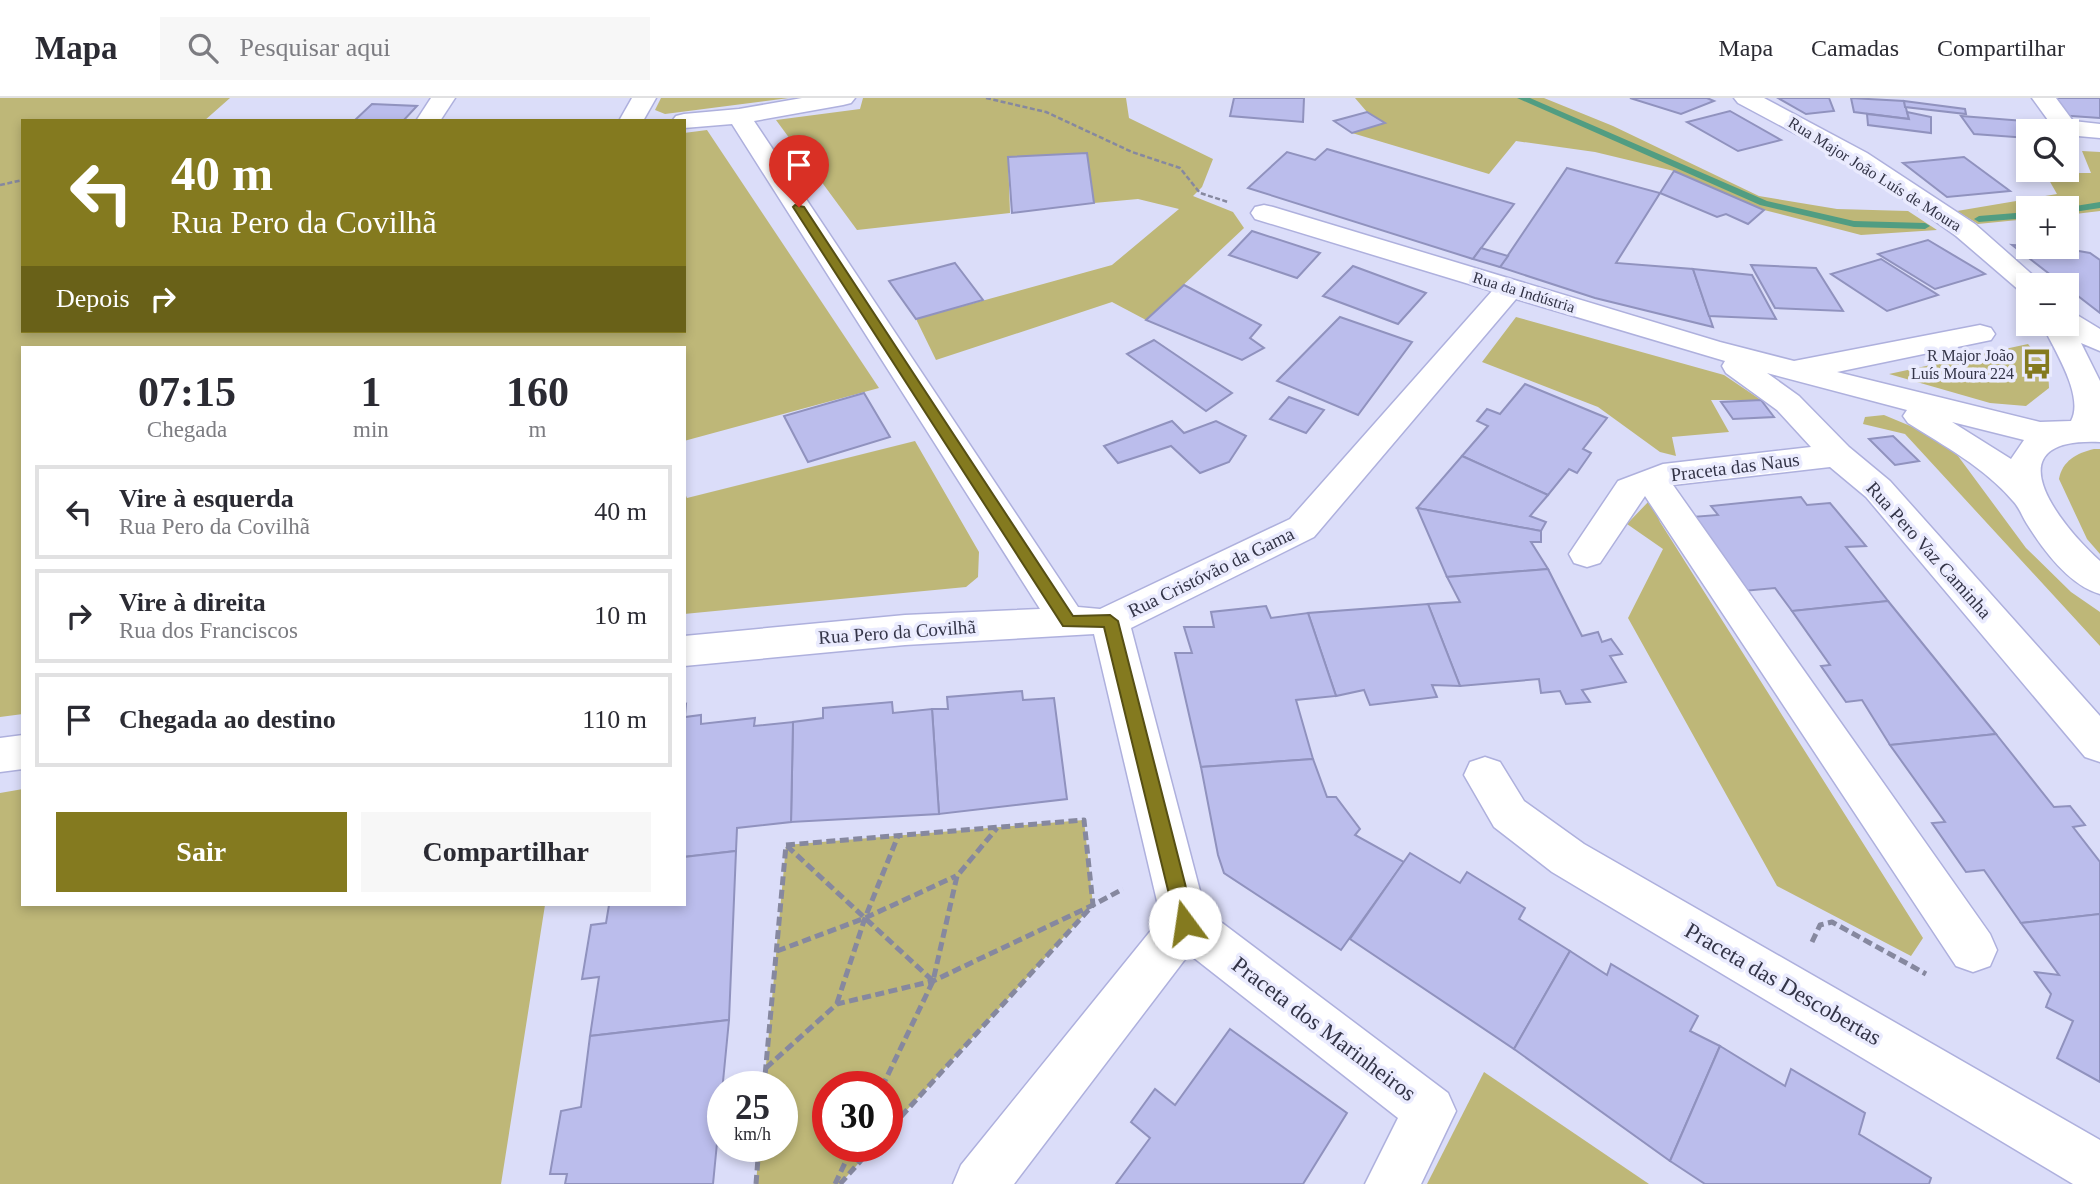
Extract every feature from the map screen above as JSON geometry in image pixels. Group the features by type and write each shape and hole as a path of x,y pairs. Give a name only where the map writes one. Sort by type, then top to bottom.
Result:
{"street":[{"path":"429,119 443,98"},
{"path":"632,119 643,98"},
{"name":"Rua Major João Luís de Moura","path":"1746,98 1848,153 1944,212 2018,273"},
{"path":"2044,98 2066,128 2100,131"},
{"path":"686,121 739,116 843,99"},
{"path":"739,116 1068,622"},
{"name":"Rua da Indústria","path":"1264,213 1709,348 1860,389 2028,430 2081,431"},
{"name":"Rua Cristóvão da Gama","path":"1185,923 1110,621 1302,528 1510,288"},
{"path":"2079,330 2100,342"},
{"name":"Rua da Indústria","path":"1786,369 1862,359 1980,334"},
{"path":"2063,336 2089,391 2092,412 2081,431 2043,440 2024,465 2024,480 2030,497 2064,549 2100,582"},
{"path":"2078,336 2100,361"},
{"name":"Rua Pero Vaz Caminha","path":"1709,348 1760,380 1788,403 1837,455 1878,489 2100,745"},
{"name":"Rua da Indústria","path":"1860,389 1922,417 1972,447 2001,469 2030,497"},
{"name":"Praceta das Naus","path":"1587,554 1630,489 1652,480 1697,469 1837,455"},
{"path":"1652,480 1973,950"},
{"name":"Rua Pero da Covilhã","path":"686,651 905,630 1110,621"},
{"path":"0,755 21,752"},
{"name":"Praceta das Descobertas","path":"1485,775 1509,814 1568,858 2100,1170"},
{"path":"980,1184 1185,923"},
{"name":"Praceta dos Marinheiros","path":"1185,923 1430,1111 1392,1184"}],"path":[{"path":"986,98 1046,112 1132,152 1180,168 1200,193 1264,213"},
{"path":"0,185 21,180"},
{"path":"786,845 1084,820 1093,905 903,1114"},
{"path":"777,951 865,918 957,876 997,828"},
{"path":"837,1004 865,918 898,836"},
{"path":"786,845 933,981"},
{"path":"766,1071 786,845"},
{"path":"890,1071 933,981 957,876"},
{"path":"766,1068 837,1004 933,981 1093,905"},
{"path":"1832,922 1935,979"},
{"path":"756,1184 758,1162"},
{"path":"837,1184 846,1162"},
{"path":"837,1184 858,1162"}],"shaded area":[{"path":"0,98 230,98 206,119 21,119 21,333 686,333 686,133 707,130 879,388 686,440 686,346 21,346 21,714 0,717"},
{"path":"661,98 789,98 665,114 655,110"},
{"path":"863,98 1126,98 1129,118 1213,159 1202,187 1193,196 1233,212 1244,228 1146,320 1112,302 936,360 916,319 1112,265 1179,209 1138,199 1094,203 1087,153 1008,157 1010,213 857,230 776,120 860,109"},
{"path":"1355,98 1544,98 1613,126 1759,196 1837,209 1908,211 1937,230 1861,235 1764,210 1674,171 1595,152 1516,141 1489,174 1352,133 1385,123 1367,112"},
{"path":"2082,151 2100,152 2100,211 2079,214 2079,196 2045,196 2057,194 2050,182 2079,182 2079,173 2091,173"},
{"path":"2016,201 2016,220 1978,224 1957,211"},
{"path":"1516,317 1724,375 1761,400 1711,400 1729,432 1672,437 1676,456 1660,452 1598,407 1482,362"},
{"path":"2028,344 2048,368 2049,388 2026,406 1990,403 1889,374"},
{"path":"1884,415 1932,435 1958,456 2026,548 2071,592 2100,612 2100,646 1905,434 1863,424 1865,417"},
{"path":"915,441 979,552 978,577 966,587 686,614 686,496 687,498"},
{"path":"2100,449 2100,554 2087,539 2059,479 2063,467 2071,459"},
{"path":"1650,500 1660,522 1923,938 1911,956 1777,886 1628,618 1663,549 1627,524"},
{"path":"21,789 21,906 545,906 501,1184 0,1184 0,793"},
{"path":"1084,820 1093,905 903,1114 903,1071 812,1071 812,1162 860,1162 840,1184 756,1184 758,1162 798,1162 798,1071 765,1071 786,845"},
{"path":"1484,1072 1649,1184 1427,1184"}],"building":[{"path":"1234,98 1304,98 1303,122 1230,116"},
{"path":"1630,98 1707,98 1714,101 1681,114"},
{"path":"1778,98 1829,98 1834,111 1806,114"},
{"path":"1851,98 1904,101 1909,119 1854,112"},
{"path":"2047,98 2100,98 2100,118 2057,115"},
{"path":"1904,101 1965,109 1966,114 1905,107"},
{"path":"372,104 417,106 405,119 356,119"},
{"path":"1730,111 1781,140 1738,151 1687,122"},
{"path":"1367,112 1385,123 1352,133 1334,121"},
{"path":"1907,112 1931,117 1931,133 1868,125 1867,114 1909,119"},
{"path":"1961,116 2016,120 2016,137 1974,134"},
{"path":"1327,149 1514,204 1473,259 1248,188 1287,152 1315,160"},
{"path":"1087,153 1094,203 1012,213 1008,157"},
{"path":"1964,157 2010,191 1947,197 1903,163"},
{"path":"1567,168 1660,193 1616,263 1693,269 1713,327 1595,298 1500,267"},
{"path":"1674,171 1764,210 1748,224 1726,214 1717,217 1660,193"},
{"path":"1252,231 1320,253 1297,278 1229,255"},
{"path":"1928,240 1985,274 1935,289 1878,254"},
{"path":"1481,248 1508,256 1500,267 1473,259"},
{"path":"2079,251 2090,253 2100,260 2100,313 2079,297 2079,273 2048,273 2030,259 2079,259"},
{"path":"1881,259 1938,295 1887,311 1831,274"},
{"path":"955,263 983,300 916,319 889,281"},
{"path":"1751,265 1816,268 1843,311 1775,308"},
{"path":"1353,266 1426,293 1398,324 1323,296"},
{"path":"1693,269 1752,275 1776,319 1709,316"},
{"path":"1184,285 1261,325 1250,338 1264,348 1242,360 1146,320"},
{"path":"1340,317 1412,342 1358,415 1277,381"},
{"path":"1154,340 1232,393 1206,411 1127,354"},
{"path":"1525,384 1607,418 1583,449 1591,453 1577,473 1569,469 1548,495 1462,456 1488,426 1477,421 1487,409 1500,414"},
{"path":"864,393 890,437 808,462 784,416"},
{"path":"1289,397 1324,410 1306,433 1270,419"},
{"path":"1761,400 1774,417 1733,419 1721,402"},
{"path":"1172,421 1184,433 1216,421 1246,436 1229,462 1200,473 1171,446 1118,463 1104,446"},
{"path":"1893,436 1919,461 1895,465 1869,439"},
{"path":"1462,456 1548,495 1530,516 1546,522 1541,531 1417,508"},
{"path":"1801,497 1807,505 1830,503 1866,546 1846,547 1888,601 1792,611 1775,588 1743,591 1691,517 1718,515 1711,506"},
{"path":"1417,508 1541,531 1541,542 1531,542 1548,569 1447,577"},
{"path":"1548,569 1582,636 1598,632 1602,642 1611,639 1622,654 1610,656 1626,682 1582,690 1590,702 1566,704 1560,691 1541,693 1539,679 1460,686 1428,604 1460,602 1447,577"},
{"path":"1888,601 1996,734 1890,745 1862,700 1846,702 1821,666 1830,665 1792,611"},
{"path":"1428,604 1460,686 1432,685 1437,697 1370,705 1364,690 1336,696 1308,613"},
{"path":"1266,606 1271,618 1308,613 1336,696 1296,700 1313,759 1201,767 1175,653 1192,653 1184,627 1214,627 1211,612"},
{"path":"1022,691 1023,700 1054,698 1067,799 939,814 932,709 948,709 947,697"},
{"path":"892,702 893,713 932,709 939,814 791,822 793,722 823,718 823,708"},
{"path":"701,715 701,724 755,718 754,726 793,722 791,822 737,828 736,851 686,857 686,717"},
{"path":"1996,734 2054,807 2070,806 2085,825 2073,827 2100,862 2100,914 2021,923 1984,870 1966,872 1932,823 1945,822 1890,745"},
{"path":"1313,759 1327,797 1336,797 1360,829 1355,835 1404,862 1341,950 1224,873 1201,767"},
{"path":"736,851 729,1020 590,1036 599,977 582,979 591,925 606,923 609,906 686,906 686,857"},
{"path":"1410,853 1460,883 1467,872 1525,908 1519,919 1570,951 1514,1049 1350,939"},
{"path":"2100,914 2100,1082 2057,1058 2073,1021 2046,1007 2051,994 2035,972 2059,975 2021,923"},
{"path":"1570,951 1607,975 1611,964 1698,1016 1690,1031 1720,1046 1670,1161 1514,1049"},
{"path":"729,1020 724,1071 707,1071 707,1162 715,1162 713,1184 565,1184 567,1174 550,1174 561,1111 581,1107 590,1036"},
{"path":"1230,1029 1347,1113 1303,1184 1116,1184 1150,1138 1131,1122 1155,1089 1175,1105"},
{"path":"1720,1046 1785,1086 1791,1069 1865,1113 1859,1134 1931,1178 1929,1184 1705,1184 1670,1161"}],"waterway":[{"path":"1522,98 1764,203 1854,224 1925,226"},
{"path":"2079,208 2100,205"},
{"path":"1979,219 2016,216"}],"place":[{"name":"R Major João Luís Moura 224","path":"2037,364"}],"route":[{"path":"799,207 1068,622 1110,621 1185,923"}]}
